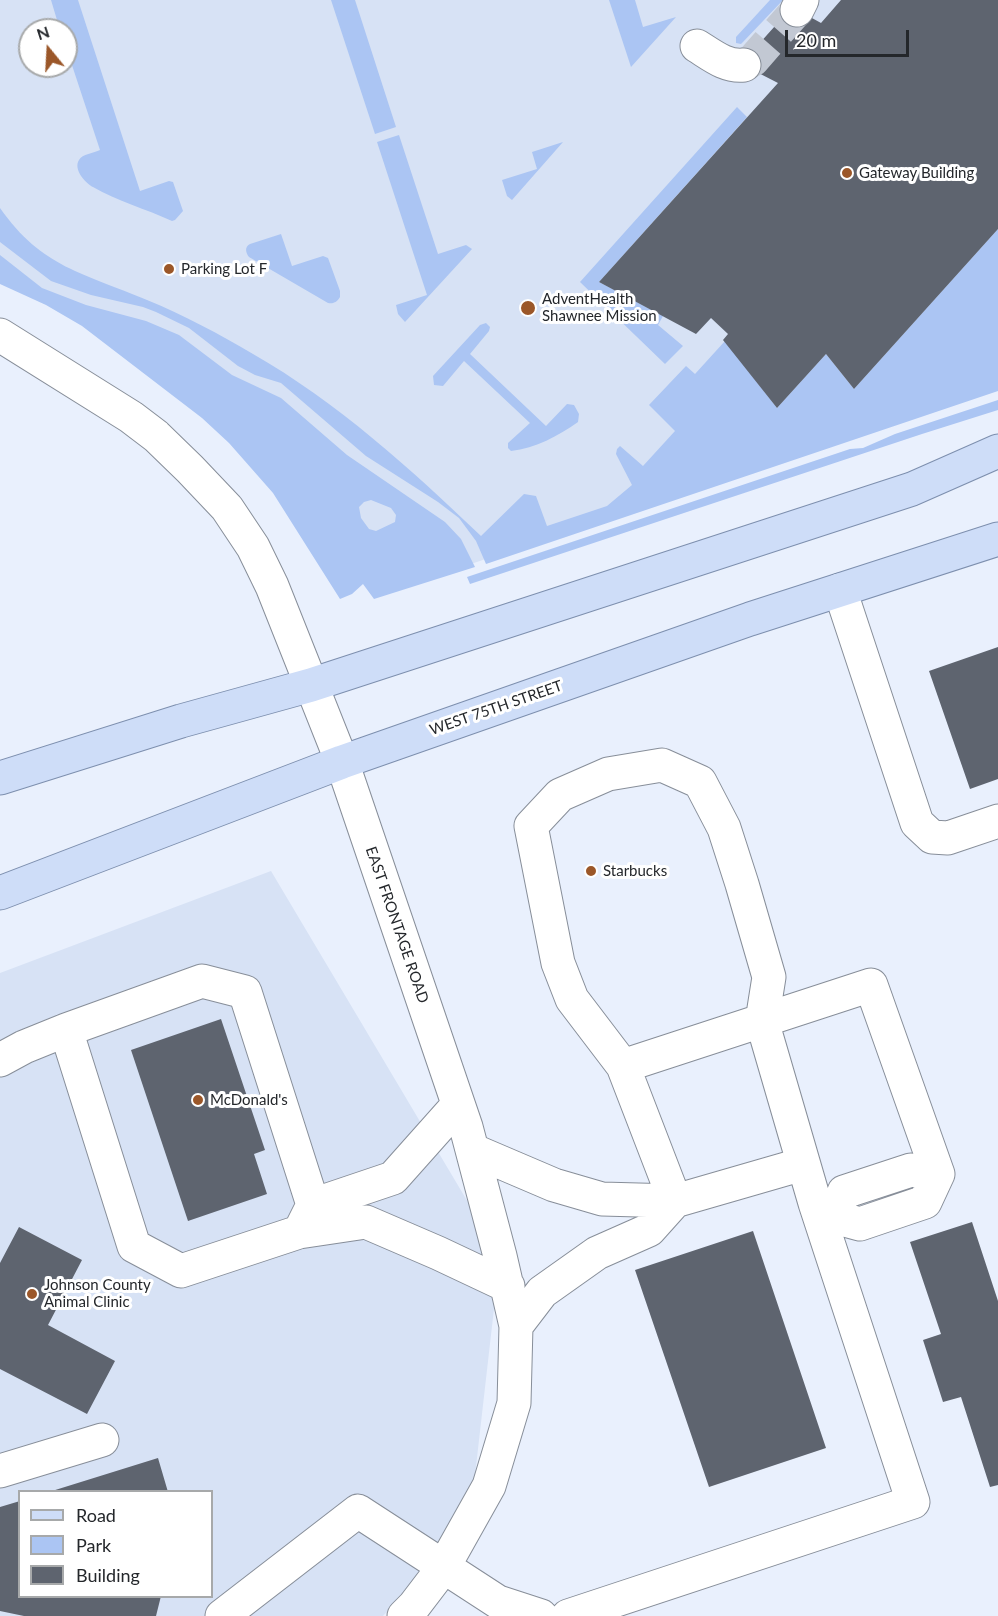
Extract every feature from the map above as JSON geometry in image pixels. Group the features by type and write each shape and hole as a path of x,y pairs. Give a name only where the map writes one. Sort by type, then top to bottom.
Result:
{"main road":[{"path":"0,778 181,721 311,685 912,489 998,451"},
{"name":"WEST 75TH STREET","path":"0,893 342,762 750,619 998,539"}],"street":[{"path":"698,46 723,63 744,65"},
{"name":"EAST FRONTAGE ROAD","path":"0,334 131,417 156,436 227,508 253,547 272,586 342,762 458,1105 508,1286 516,1326 514,1403 489,1486 443,1568 404,1616"},
{"path":"840,590 917,823 932,837 948,838 998,821"},
{"path":"568,1616 914,1503 828,1219 804,1164 762,1021 769,977 724,828 700,782 662,765 608,774 560,795 531,826 558,963 572,999 623,1066 675,1201"},
{"path":"0,1060 66,1029 202,981 245,992 306,1219"},
{"path":"623,1066 871,985 938,1174 925,1202 860,1224 828,1219"},
{"path":"66,1029 134,1246 181,1271 306,1219 393,1178 458,1105"},
{"path":"472,1150 554,1185 602,1199 675,1201 804,1164"},
{"path":"516,1326 542,1292 597,1253 649,1230 675,1201"},
{"path":"306,1219 366,1222 508,1286"},
{"path":"0,1471 102,1440"},
{"path":"222,1616 358,1511 498,1602 541,1616"}],"shaded area":[{"name":"AdventHealth Shawnee Mission","path":"0,0 998,0 998,387 456,569 401,570 118,337 0,279"},
{"path":"271,871 500,1256 470,1519 383,1616 0,1616 0,973"}],"green space":[{"path":"51,0 78,0 140,191 169,181 173,182 183,211 175,220 172,221 112,197 83,179 78,167 81,158 100,150 76,78 78,18 56,18"},
{"path":"331,0 355,0 396,127 375,134"},
{"path":"609,0 635,0 643,27 676,17 631,67"},
{"path":"770,0 783,0 741,44 736,43 736,37"},
{"path":"737,107 747,117 599,282 663,316 658,325 683,346 665,364 580,282"},
{"path":"399,135 438,254 466,245 472,249 405,322 398,314 396,305 427,295 377,142"},
{"path":"563,142 512,200 507,196 502,180 537,169 532,152"},
{"path":"0,208 32,244 48,256 84,275 201,325 253,354 314,393 372,438 481,536 524,494 536,496 547,526 607,506 632,485 616,454 617,449 620,446 643,466 675,431 649,405 686,366 695,374 725,341 777,408 826,354 854,389 998,229 998,391 486,564 476,541 459,518 366,456 281,383 255,375 238,366 189,328 156,312 91,295 51,281 0,242"},
{"path":"281,234 292,266 323,256 328,258 340,291 340,297 336,301 328,303 247,254 248,245"},
{"path":"0,255 42,288 86,305 146,321 179,335 232,375 281,398 347,455 445,522 461,539 475,567 374,599 363,584 352,594 340,599 273,493 229,443 202,418 82,326 46,305 0,284","holes":["371,500 391,508 396,515 395,522 376,531 369,529 361,518 359,507"]},
{"path":"486,323 490,327 489,331 470,354 546,426 567,404 574,405 579,414 578,422 546,441 511,451 508,443 530,423 464,361 443,386 434,385 433,376 480,325"},
{"path":"998,400 998,410 470,584 467,577 850,449 863,448 895,434"}],"building":[{"name":"Gateway Building","path":"841,0 998,0 998,229 854,389 826,354 777,408 723,340 728,334 711,318 696,334 599,282 778,83 741,64 792,7 821,23"},
{"path":"998,647 998,779 970,789 929,671"},
{"name":"McDonald's","path":"221,1019 265,1150 254,1154 267,1194 188,1221 131,1050"},
{"path":"972,1222 998,1301 998,1485 990,1487 961,1397 943,1402 923,1340 941,1334 910,1242"},
{"name":"Johnson County Animal Clinic","path":"19,1227 82,1260 48,1325 115,1361 87,1414 0,1369 0,1263"},
{"path":"753,1231 826,1448 709,1487 635,1270"},
{"path":"158,1458 167,1490 55,1490"},
{"path":"18,1502 18,1598 160,1598 156,1616 24,1616 0,1611 0,1507"}],"tunnel":[{"path":"744,65 753,60 797,10"}],"place":[{"name":"Gateway Building","path":"847,173"},
{"name":"Parking Lot F","path":"169,269"},
{"name":"AdventHealth Shawnee Mission","path":"528,308"},
{"name":"Starbucks","path":"591,871"},
{"name":"McDonald's","path":"198,1100"},
{"name":"Johnson County Animal Clinic","path":"32,1294"}]}
